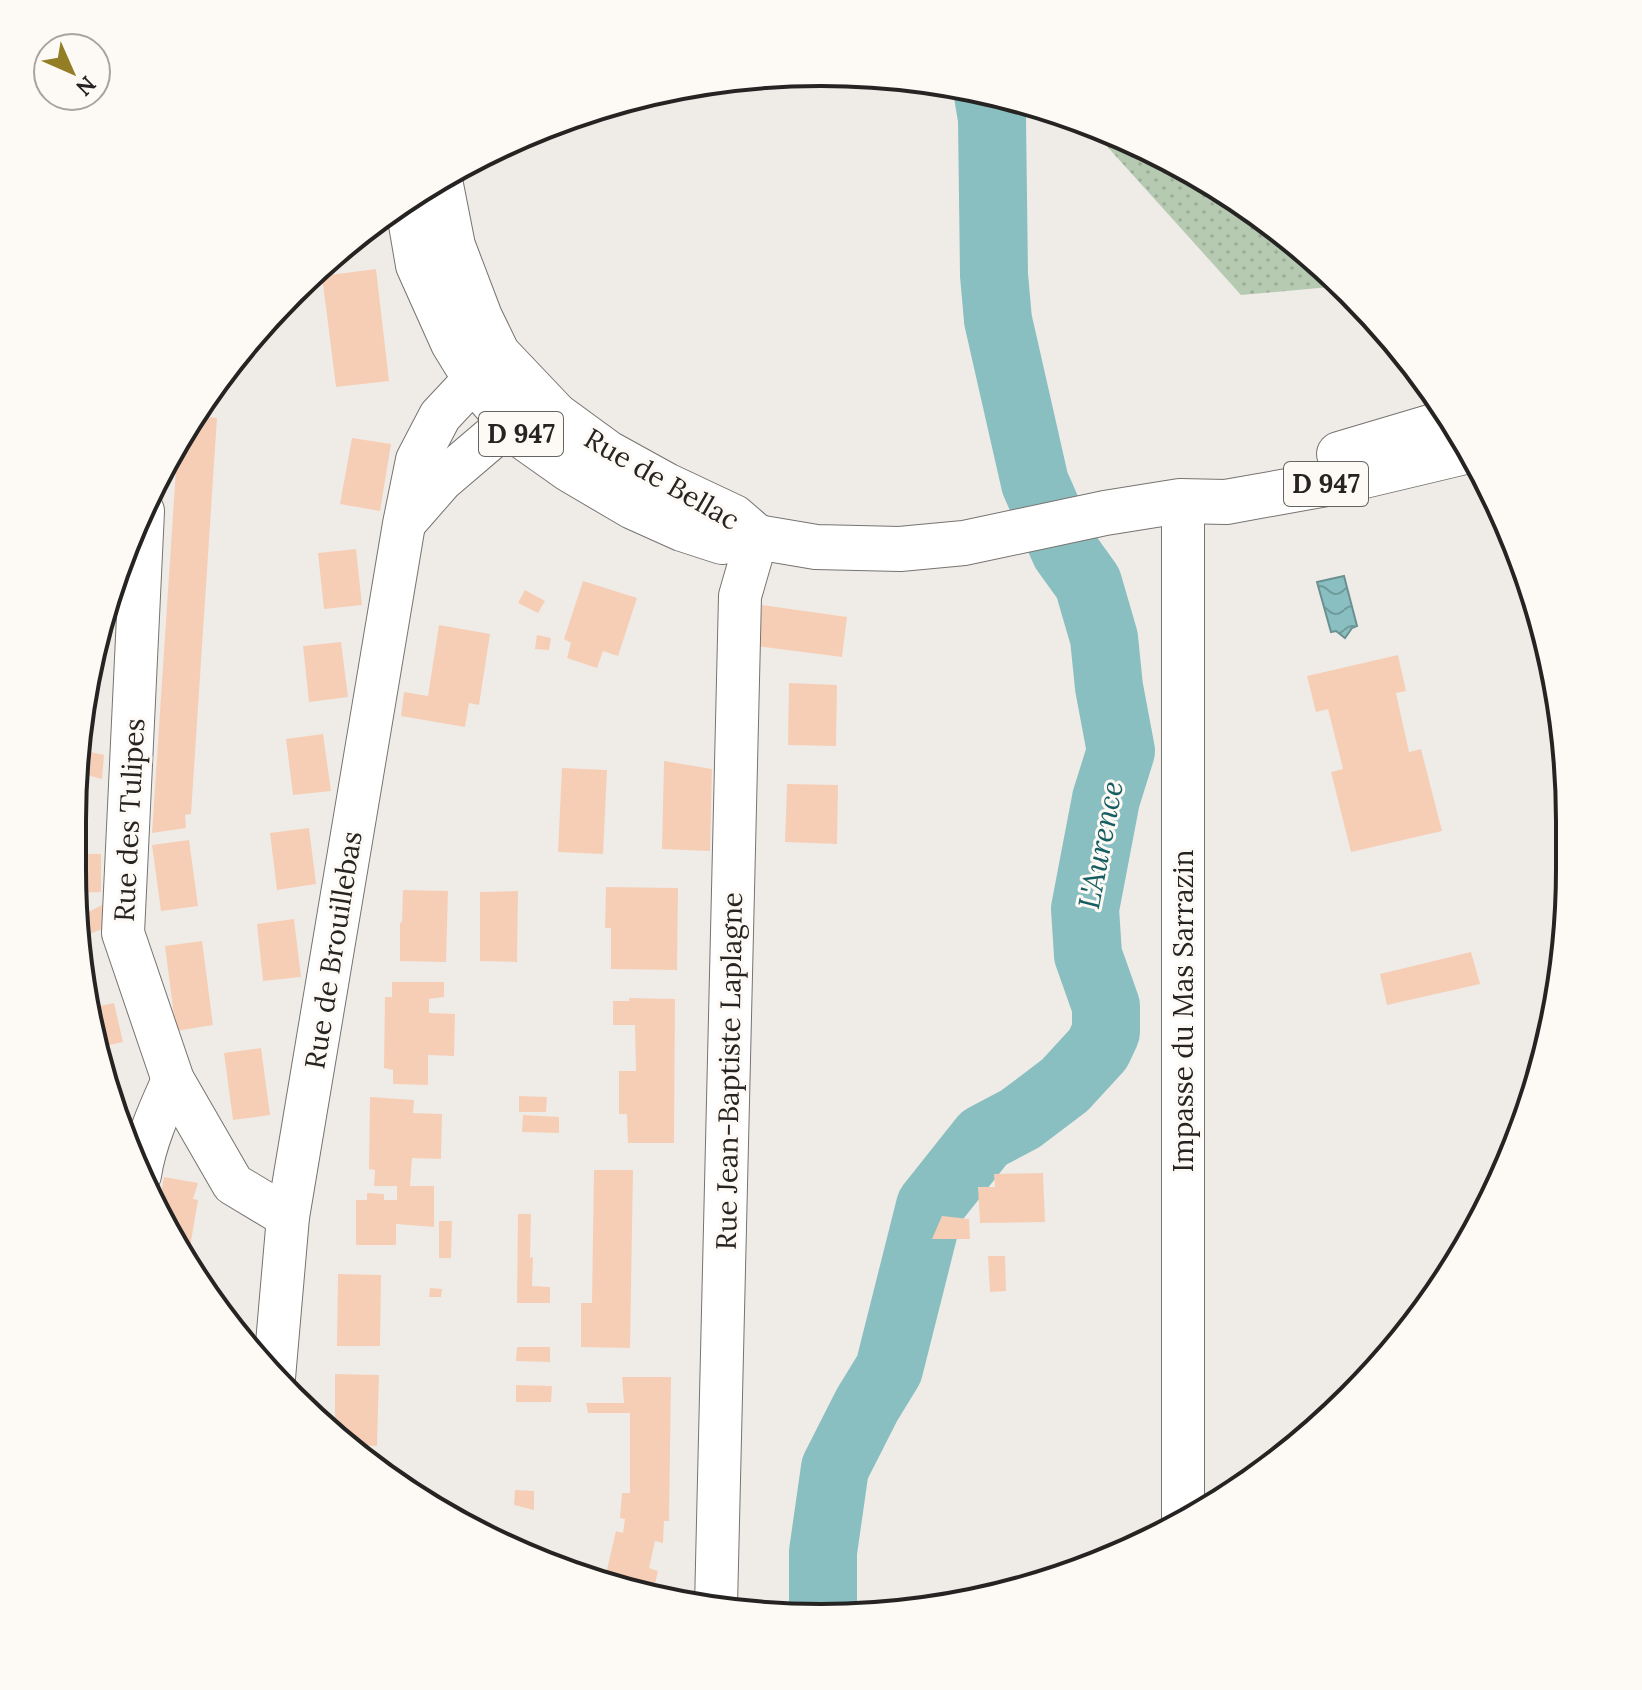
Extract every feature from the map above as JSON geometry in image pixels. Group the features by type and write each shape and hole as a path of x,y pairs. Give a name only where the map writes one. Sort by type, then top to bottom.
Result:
{"main road":[{"name":"D 947","path":"442,191 453,246 480,317 487,366"},
{"name":"Rue de Bellac","path":"409,213 418,265 453,343 487,366 524,410 556,415 608,453 734,517 757,537 816,547 900,549 964,543 1041,525 1180,501"},
{"name":"D 947","path":"1180,501 1222,480 1358,449 1439,424"},
{"name":"D 947","path":"1180,501 1226,502 1343,481 1458,454"}],"street":[{"name":"Rue de Brouillebas","path":"275,1362 288,1217 417,460 440,416 487,366"},
{"path":"404,524 442,480 524,410"},
{"name":"Impasse du Mas Sarrazin","path":"1180,501 1183,520 1183,1509"},
{"name":"Rue Jean-Baptiste Laplagne","path":"716,1597 740,596 757,537"},
{"name":"Rue des Tulipes","path":"142,541 123,933 173,1080 233,1184 288,1217"},
{"path":"144,1155 157,1115 173,1080"}],"green space":[{"path":"1104,143 1188,184 1229,210 1306,268 1326,287 1241,295"}],"water":[{"path":"990,106 1009,111 1013,158 1011,210 1021,335 1037,412 1058,484 1037,488 998,319 994,275"},
{"path":"1092,545 1117,614 1132,687 1128,714 1133,766 1111,850 1109,886 1101,930 1119,998 1121,1031 1113,1073 1099,1086 994,1146 940,1208 923,1266 916,1324 906,1360 848,1463 839,1513 841,1603 823,1604 823,1552 835,1468 889,1369 930,1206 984,1138 1020,1119 1065,1085 1098,1049 1106,1032 1106,1006 1088,955 1085,909 1106,799 1121,751 1104,638 1088,583 1065,551"},
{"path":"1344,576 1357,626 1345,638 1336,631 1331,632 1317,582"}],"building":[{"path":"376,269 389,381 336,387 323,281 328,275"},
{"path":"207,417 217,418 191,814 185,815 186,828 152,833 176,469"},
{"path":"352,438 391,444 380,511 340,504"},
{"path":"356,549 362,605 324,609 318,553"},
{"path":"583,581 637,598 618,656 603,651 597,668 567,658 571,643 564,639"},
{"path":"525,590 545,601 538,613 518,603"},
{"path":"762,605 847,617 842,657 757,646"},
{"path":"439,625 490,634 479,705 469,703 465,727 401,716 404,692 428,696"},
{"path":"537,635 551,638 549,650 535,649"},
{"path":"341,642 348,697 309,702 303,646"},
{"path":"1398,655 1406,691 1396,693 1409,752 1421,749 1442,831 1351,852 1331,772 1343,769 1328,709 1316,712 1307,676"},
{"path":"789,683 837,685 836,746 788,745"},
{"path":"323,734 331,791 293,795 286,739"},
{"path":"90,752 104,755 102,779 88,775"},
{"path":"664,761 712,769 710,851 662,849"},
{"path":"562,768 607,770 603,854 558,852"},
{"path":"787,784 838,785 837,844 785,842"},
{"path":"309,828 316,884 277,890 270,833"},
{"path":"189,840 198,906 161,911 152,845"},
{"path":"86,854 101,854 101,892 87,893"},
{"path":"606,887 678,888 677,970 611,969 611,928 605,928"},
{"path":"403,890 448,891 446,962 400,961"},
{"path":"518,891 517,962 480,961 480,892"},
{"path":"102,905 105,928 89,934 88,912"},
{"path":"294,919 301,977 263,981 257,924"},
{"path":"202,941 213,1025 176,1031 165,946"},
{"path":"1471,952 1480,984 1387,1005 1380,974"},
{"path":"392,982 444,982 444,997 429,999 429,1013 455,1014 454,1056 428,1055 428,1085 393,1084 393,1070 384,1068 385,997 392,997"},
{"path":"629,998 675,999 674,1143 628,1143 627,1114 619,1114 619,1071 636,1071 635,1025 613,1025 613,1001 629,1001"},
{"path":"114,1003 123,1042 108,1045 99,1006"},
{"path":"261,1048 270,1115 233,1120 224,1053"},
{"path":"519,1096 547,1097 546,1112 519,1112"},
{"path":"370,1097 414,1100 413,1113 442,1114 441,1159 412,1158 410,1186 434,1186 434,1227 396,1224 396,1245 356,1245 356,1200 367,1200 367,1193 384,1194 384,1200 397,1200 397,1186 374,1186 375,1170 369,1169"},
{"path":"523,1115 559,1117 559,1133 522,1132"},
{"path":"594,1170 633,1170 630,1348 581,1347 581,1303 592,1303"},
{"path":"1043,1173 1045,1222 980,1223 978,1187 995,1187 994,1174"},
{"path":"164,1177 198,1183 193,1199 198,1200 190,1246 184,1236 161,1192"},
{"path":"518,1214 531,1214 532,1286 550,1287 550,1303 517,1303"},
{"path":"942,1216 969,1219 970,1239 932,1239"},
{"path":"439,1221 452,1221 451,1258 439,1258"},
{"path":"988,1256 1005,1256 1006,1291 990,1292"},
{"path":"338,1274 381,1275 380,1346 337,1346"},
{"path":"430,1288 442,1289 441,1297 429,1297"},
{"path":"517,1347 550,1347 550,1362 516,1361"},
{"path":"335,1374 379,1375 377,1446 366,1446 335,1421"},
{"path":"622,1377 671,1377 669,1521 664,1521 663,1543 655,1541 649,1568 658,1571 655,1585 606,1572 616,1531 623,1533 625,1519 620,1518 622,1493 630,1493 630,1413 588,1413 586,1403 624,1403"},
{"path":"516,1385 552,1386 551,1402 516,1402"},
{"path":"515,1490 534,1491 534,1510 514,1505"}],"waterway":[{"name":"L'Aurence","path":"823,1604 823,1552 835,1468 889,1369 930,1206 984,1138 1020,1119 1065,1085 1098,1049 1106,1032 1106,1006 1088,955 1085,909 1106,799 1121,751 1104,638 1088,583 1065,551 1035,483 998,320 990,106"}]}
